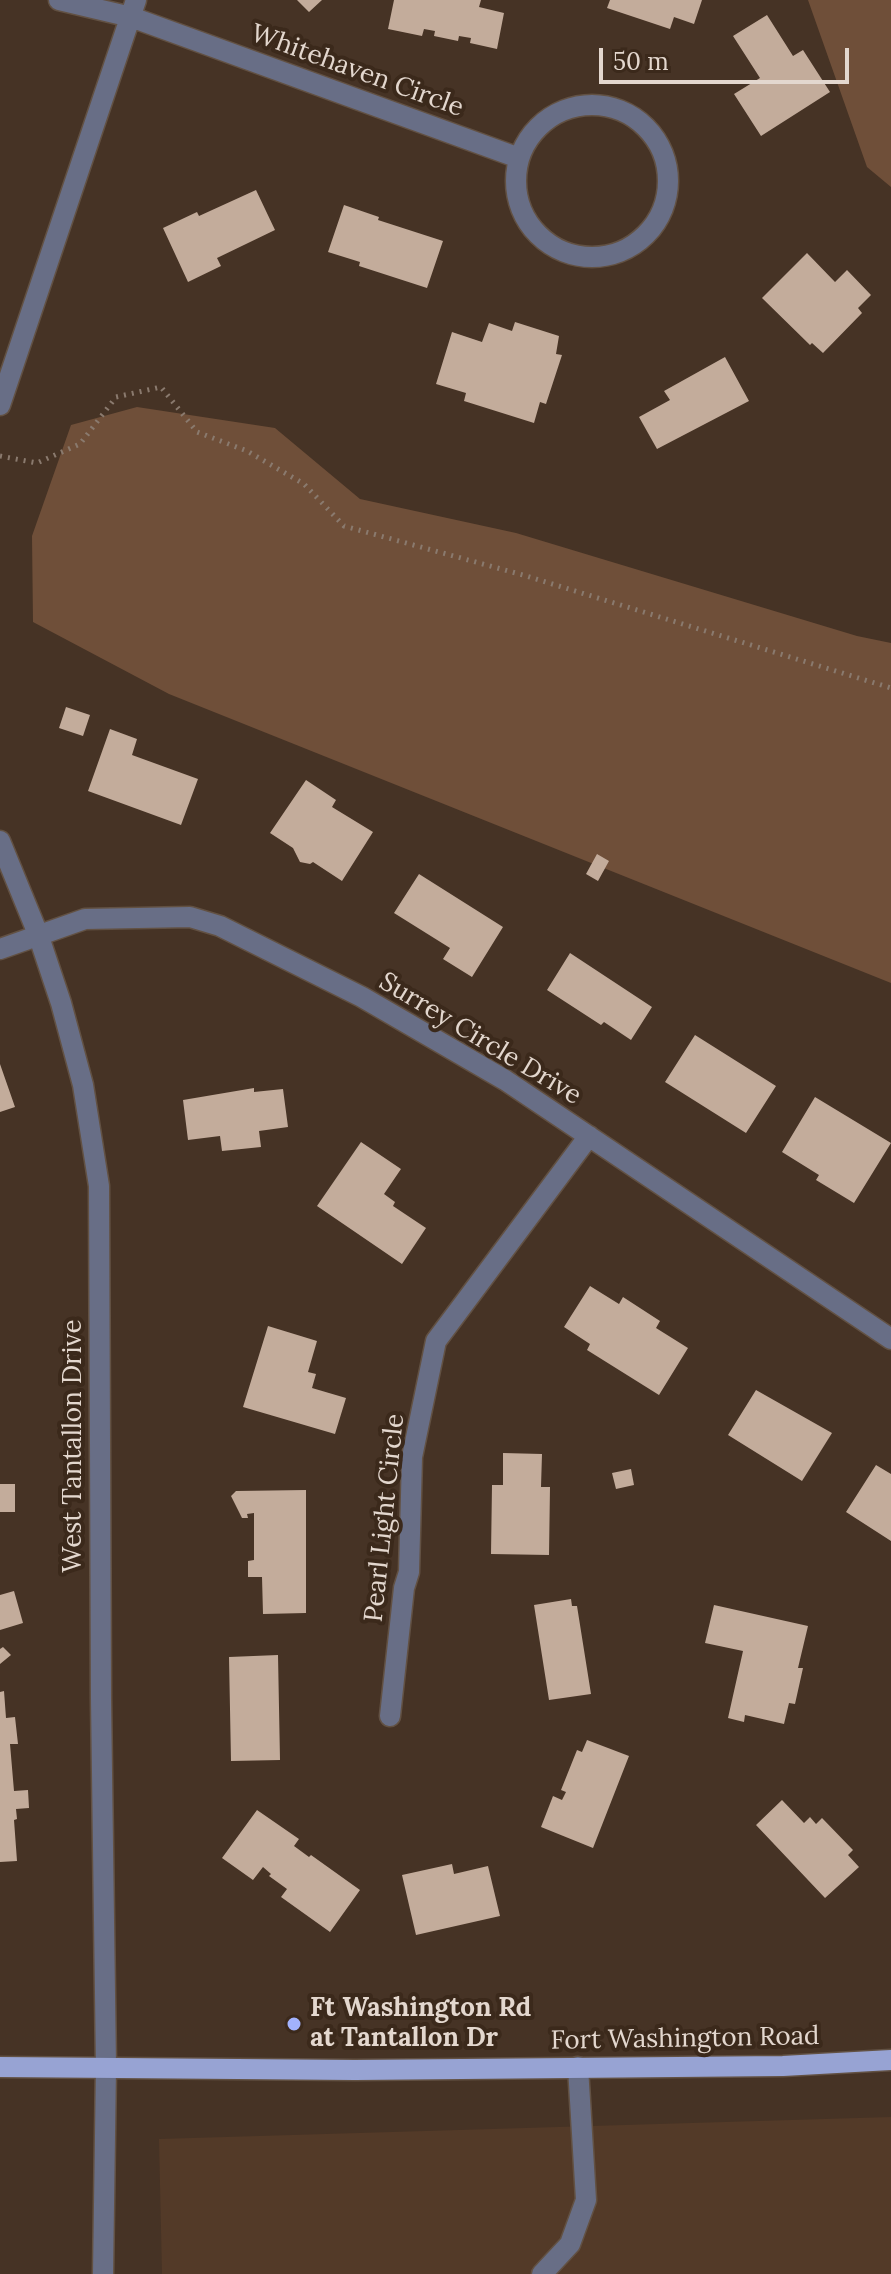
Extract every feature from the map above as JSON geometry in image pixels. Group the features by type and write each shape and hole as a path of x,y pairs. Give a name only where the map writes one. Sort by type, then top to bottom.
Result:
{"main road":[{"name":"Fort Washington Road","path":"0,2067 355,2070 783,2066 891,2060"}],"street":[{"name":"Whitehaven Circle","path":"59,0 134,9 519,158"},
{"path":"0,405 134,9"},
{"path":"598,104 622,111 644,124 660,145 668,169 668,194 660,218 644,238 623,252 598,258 576,256 555,249 537,235 524,217 516,178 519,158 531,135 549,118 572,107 598,104"},
{"name":"West Tantallon Drive","path":"0,841 38,934 61,1003 83,1085 99,1186 100,1684 106,2067 103,2274"},
{"name":"Surrey Circle Drive","path":"0,949 85,919 190,917 220,926 362,997 505,1080 891,1339"},
{"name":"Pearl Light Circle","path":"390,1716 404,1588 409,1572 412,1457 436,1341 589,1136"},
{"path":"542,2274 570,2244 586,2200 578,2067"}],"path":[{"path":"0,456 37,463 80,444 116,397 161,387 197,432 247,451 304,484 344,526 523,575 891,688"}],"shaded area":[{"path":"808,0 891,0 891,187 867,167"},
{"path":"137,407 275,428 360,499 516,533 857,636 891,643 891,983 169,694 33,622 32,536 71,425"},
{"path":"891,2117 891,2274 162,2274 159,2139"}],"building":[{"path":"297,0 322,0 309,12"},
{"path":"394,0 481,0 479,7 504,13 497,49 470,43 471,38 459,36 458,41 434,36 435,31 424,29 422,36 388,29"},
{"path":"610,0 702,0 694,24 674,17 670,29 607,8"},
{"path":"767,15 793,56 803,50 830,92 761,136 734,94 760,78 733,36"},
{"path":"256,190 275,230 217,258 221,266 188,282 163,228 197,212 199,216"},
{"path":"344,205 379,217 378,220 443,241 427,288 359,266 360,262 328,252"},
{"path":"807,253 835,282 847,270 871,295 858,308 862,313 823,353 812,343 810,345 762,298"},
{"path":"515,322 559,336 556,354 562,355 546,404 540,402 534,423 464,401 466,393 436,384 452,332 482,342 489,323 512,331"},
{"path":"725,357 749,401 657,449 639,417 670,400 664,391"},
{"path":"66,707 90,715 83,736 59,728"},
{"path":"110,729 137,739 132,755 198,779 181,825 88,791"},
{"path":"306,780 336,800 332,807 373,832 342,881 313,862 300,862 293,848 270,833"},
{"path":"597,854 609,861 598,881 586,874"},
{"path":"419,874 503,927 472,977 443,959 450,948 394,913"},
{"path":"570,953 652,1007 631,1040 604,1022 601,1025 547,990"},
{"path":"695,1035 776,1086 746,1133 665,1082"},
{"path":"0,1064 15,1107 0,1112"},
{"path":"254,1088 254,1092 283,1089 288,1127 259,1131 261,1147 222,1151 220,1136 188,1140 183,1100"},
{"path":"815,1097 891,1143 854,1203 816,1180 819,1175 782,1152"},
{"path":"361,1142 401,1169 384,1194 395,1202 393,1206 426,1228 402,1264 317,1206"},
{"path":"590,1286 619,1304 623,1297 660,1321 656,1328 688,1348 659,1395 587,1350 590,1344 564,1327"},
{"path":"268,1326 317,1341 308,1372 316,1374 312,1388 346,1398 335,1434 243,1407"},
{"path":"756,1390 832,1433 802,1481 728,1435"},
{"path":"503,1453 542,1454 541,1487 550,1487 549,1555 491,1554 492,1485 503,1485"},
{"path":"876,1465 891,1474 891,1541 846,1512"},
{"path":"631,1469 634,1485 616,1489 612,1473"},
{"path":"0,1484 15,1484 15,1512 0,1512"},
{"path":"306,1490 306,1613 263,1614 262,1577 248,1577 248,1561 254,1560 254,1513 242,1518 231,1496 236,1491"},
{"path":"14,1591 23,1623 0,1630 0,1595"},
{"path":"571,1599 572,1606 577,1606 591,1694 549,1700 534,1605"},
{"path":"714,1605 808,1626 798,1668 803,1668 795,1704 789,1703 784,1724 745,1715 744,1722 728,1718 743,1651 705,1643"},
{"path":"3,1647 11,1655 0,1664 0,1649"},
{"path":"278,1655 280,1760 231,1761 229,1657"},
{"path":"4,1691 6,1718 15,1717 18,1744 10,1744 14,1791 28,1790 29,1808 16,1809 17,1861 0,1862 0,1692"},
{"path":"587,1740 629,1756 593,1848 541,1827 553,1796 562,1800 566,1792 561,1790 577,1750 582,1752"},
{"path":"782,1800 804,1823 810,1817 816,1824 822,1818 853,1850 848,1855 859,1867 825,1898 756,1825"},
{"path":"257,1810 299,1839 294,1846 360,1890 330,1932 281,1897 287,1889 269,1876 271,1874 263,1867 253,1880 222,1858"},
{"path":"452,1864 454,1874 488,1866 500,1916 416,1935 402,1875"}],"place":[{"name":"Ft Washington Rd at Tantallon Dr","path":"294,2024"}]}
